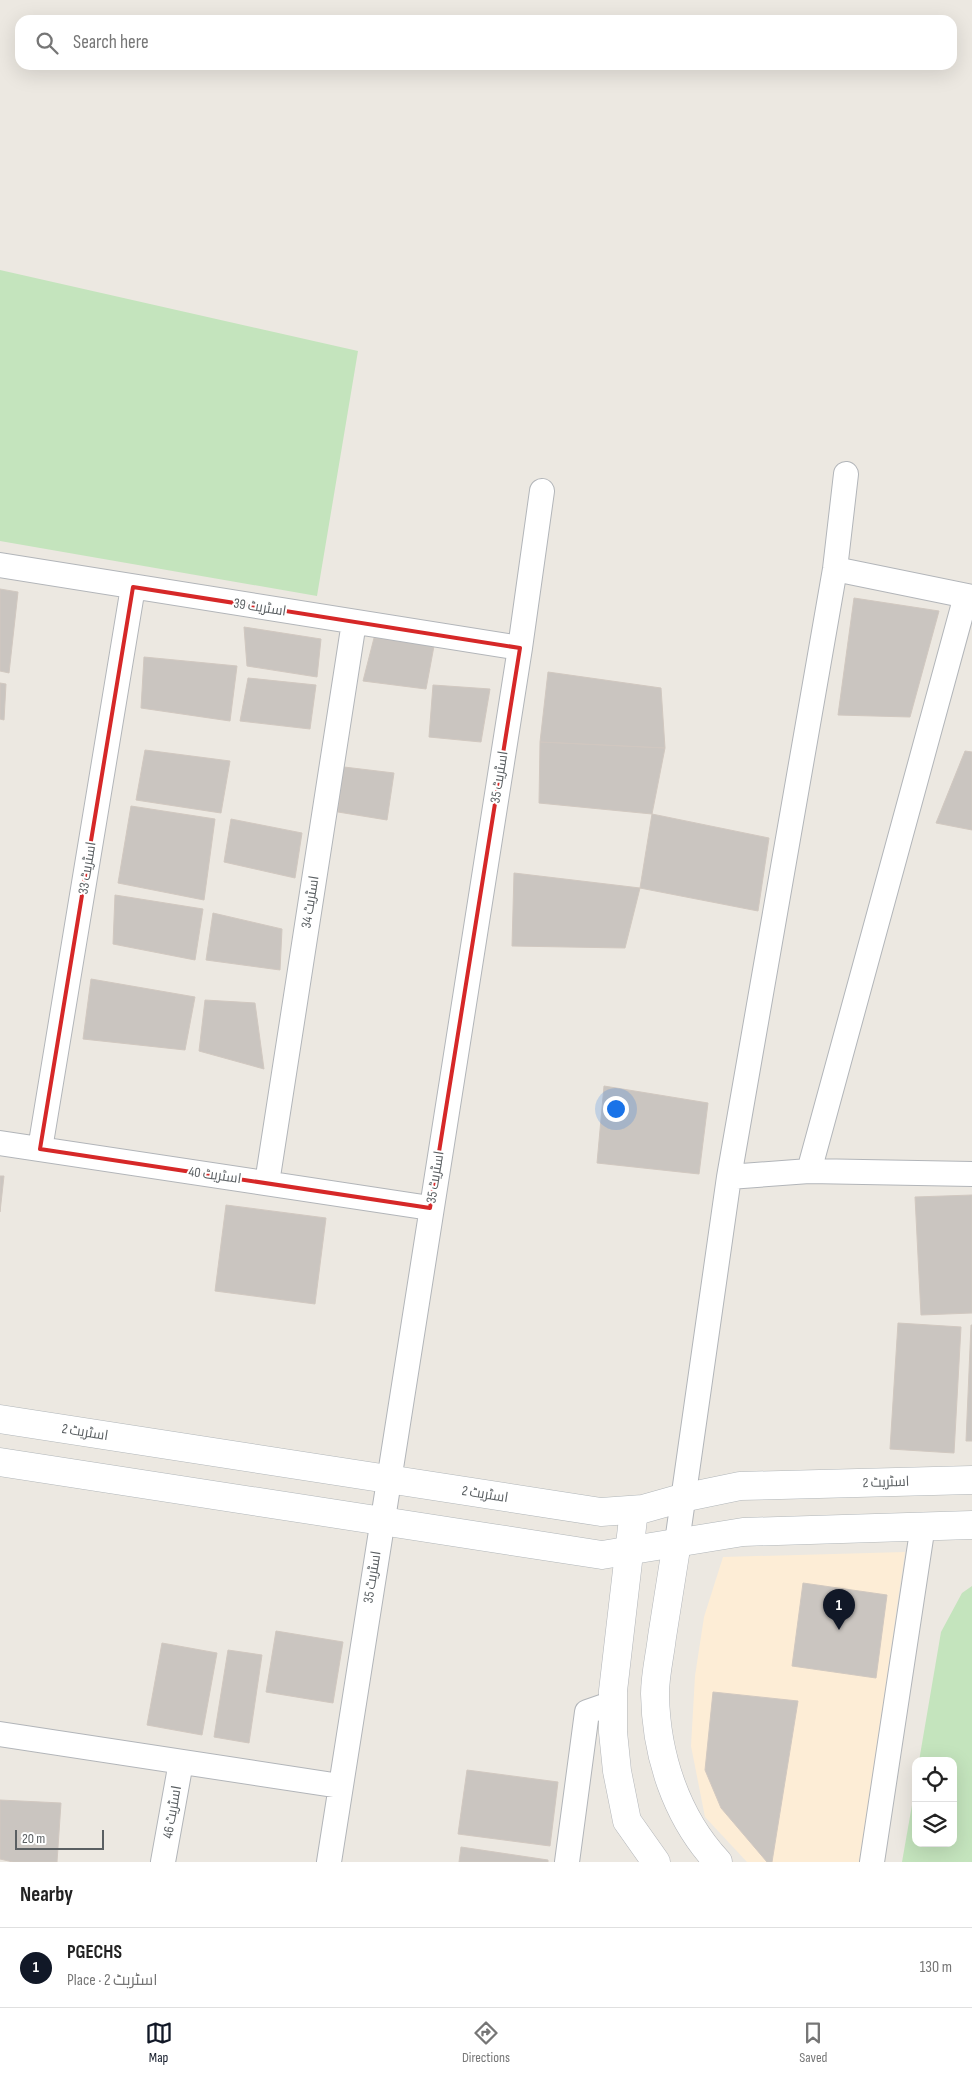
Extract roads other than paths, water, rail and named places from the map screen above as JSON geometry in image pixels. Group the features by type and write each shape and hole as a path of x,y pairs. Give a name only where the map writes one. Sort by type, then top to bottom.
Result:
{"main road":[{"name":"اسٹریٹ 2","path":"0,1419 601,1512 634,1510 740,1486 972,1480"},
{"path":"0,1462 602,1556 743,1532 972,1525"},
{"path":"634,1510 620,1621 613,1702 616,1771 627,1822 656,1862"},
{"path":"677,1542 655,1692 657,1730 668,1777 684,1814 708,1852 718,1862"}],"street":[{"path":"677,1542 729,1176 835,569 846,474"},
{"name":"اسٹریٹ 35","path":"329,1862 430,1208 520,648 542,491"},
{"name":"اسٹریٹ 39","path":"0,566 520,648"},
{"path":"809,1171 969,596 835,569"},
{"name":"اسٹریٹ 33","path":"40,1149 133,587"},
{"name":"اسٹریٹ 34","path":"267,1183 354,622"},
{"name":"اسٹریٹ 40","path":"0,1143 430,1208"},
{"path":"729,1176 809,1171 972,1174"},
{"path":"872,1862 923,1525"},
{"path":"567,1862 587,1712 613,1702"},
{"path":"0,1734 340,1786"},
{"name":"اسٹریٹ 46","path":"163,1862 181,1762"}],"place":[{"name":"PGECHS","path":"839,1630"}]}
